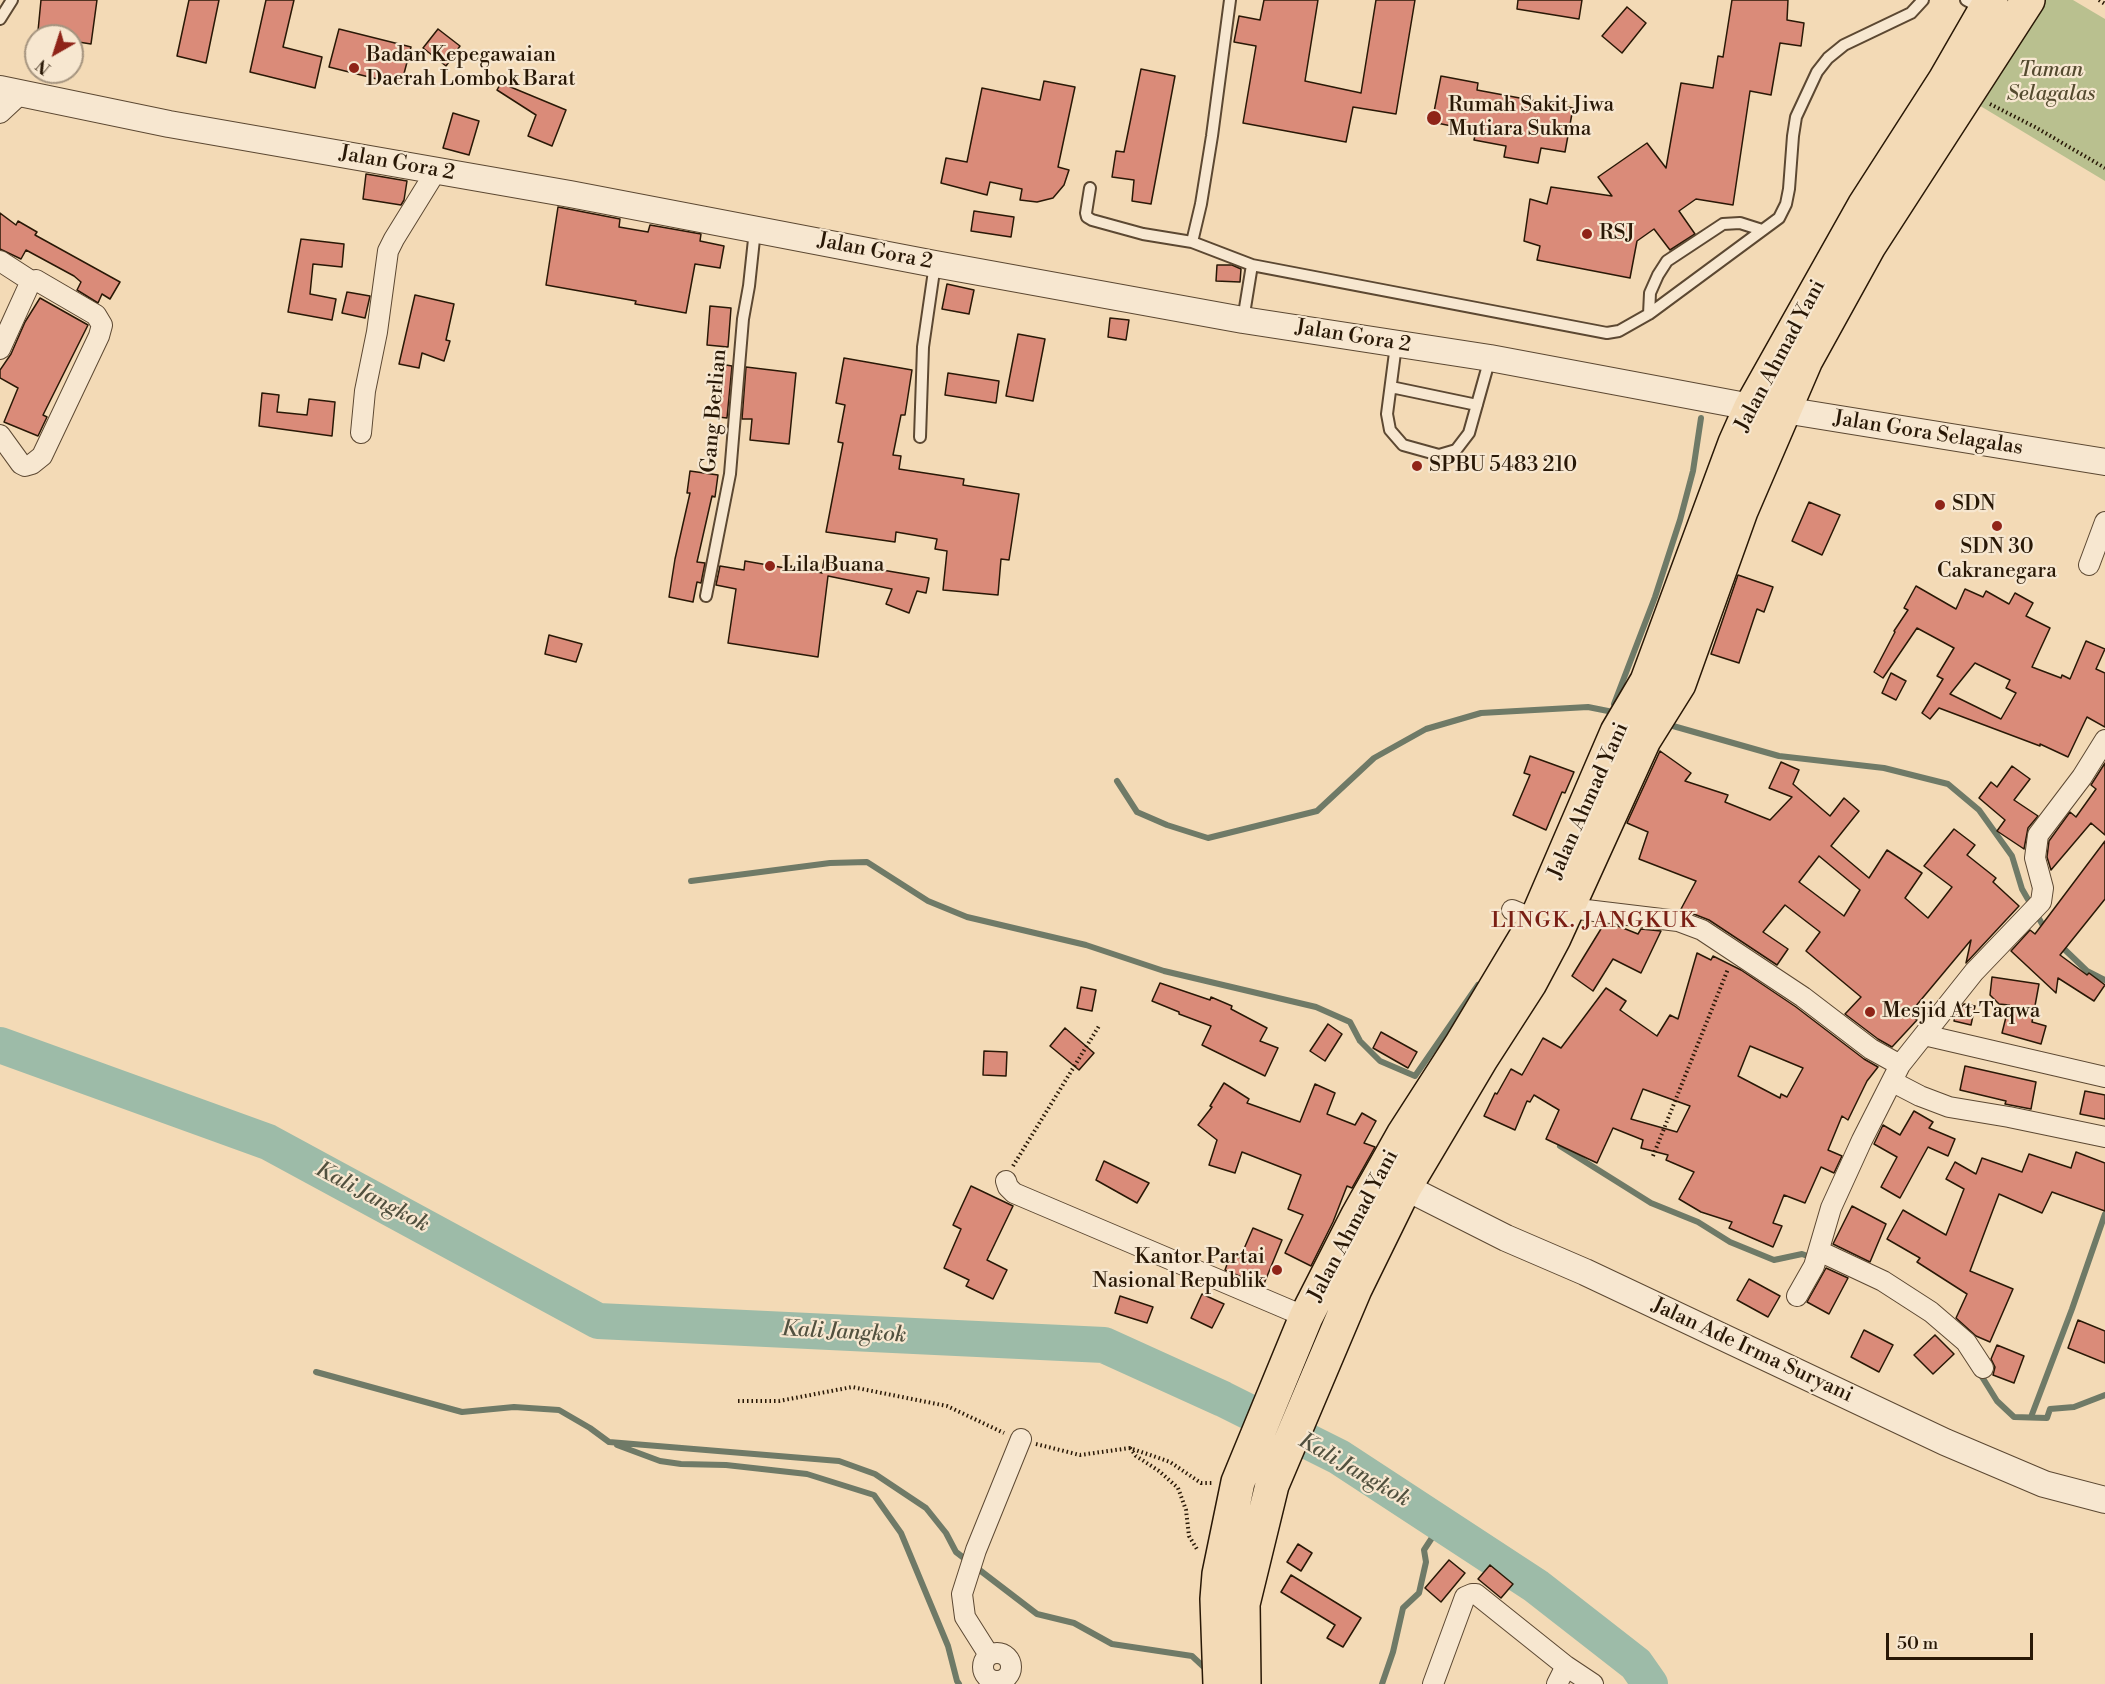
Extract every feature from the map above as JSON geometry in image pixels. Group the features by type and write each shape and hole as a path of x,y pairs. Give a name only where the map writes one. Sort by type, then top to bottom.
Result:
{"highway":[{"path":"1244,1684 1243,1604 1272,1485 1355,1290 1405,1187 1481,1059 1530,983 1554,938 1569,905 1608,786 1630,736 1676,662 1799,373 1869,246 2028,0"},
{"name":"Jalan Ahmad Yani","path":"1630,736 1647,681 1676,662 1732,450 1751,407 1864,206 1945,80 1981,4"},
{"name":"Jalan Ahmad Yani","path":"1220,1684 1217,1599 1220,1567 1238,1482 1302,1327 1358,1215 1403,1135 1461,1045 1525,916 1608,786"}],"street":[{"name":"Jalan Gora 2","path":"9,91 169,124 581,196 1243,320 1490,358 1751,407"},
{"path":"0,113 14,100 9,91"},
{"path":"361,433 365,391 388,251 436,171"},
{"path":"0,261 32,281 36,280 92,312 101,322 102,331 42,456 32,464 25,466 21,464 0,435"},
{"path":"0,349 32,281"},
{"name":"Jalan Gora Selagalas","path":"1751,407 1784,410 2105,462"},
{"path":"2089,565 2105,522"},
{"path":"1797,1296 1817,1258 1831,1208 1896,1073 1974,972 2042,902 2043,888 2035,858 2038,835 2082,777 2105,740"},
{"path":"1569,905 1578,909 1678,921 1702,930 1803,997 1871,1049 1920,1096 1949,1107 2105,1137"},
{"path":"1924,1035 2105,1077"},
{"path":"1006,1180 1008,1187 1014,1193 1302,1327"},
{"name":"Jalan Ade Irma Suryani","path":"1405,1187 1506,1238 1586,1272 1946,1442 2044,1484 2105,1500"},
{"path":"1817,1258 1884,1281 1931,1312 1966,1342 1983,1368"},
{"path":"1000,1681 1010,1669 1010,1661 997,1652 989,1655 965,1617 962,1594 976,1550 1021,1439"},
{"path":"1433,1684 1465,1597 1472,1593 1566,1666 1593,1684"},
{"path":"1557,1684 1566,1666"}],"lane":[{"path":"0,19 12,0"},
{"path":"1192,242 1212,136 1230,0"},
{"path":"1090,188 1086,213 1092,220 1143,234 1192,242 1252,265 1607,333 1618,331 1649,314 1779,218 1786,204 1796,117 1817,72 1828,58 1844,45 1911,13 1923,0"},
{"path":"1649,314 1650,293 1658,274 1667,261 1724,225 1740,224 1762,230"},
{"name":"Gang Berlian","path":"706,596 730,474 743,319 755,230"},
{"path":"920,437 923,347 935,264"},
{"path":"1243,320 1252,265"},
{"path":"1396,344 1387,414 1390,430 1403,445 1438,455 1456,450 1469,433 1490,358"},
{"path":"1391,387 1478,405"}],"path":[{"path":"2099,0 2105,4"},
{"path":"1970,90 2105,168"},
{"path":"1653,1156 1735,952"},
{"path":"1006,1180 1099,1026"},
{"path":"738,1401 779,1401 852,1387 947,1406 988,1427 1021,1439 1080,1455 1130,1448 1170,1462 1201,1484 1238,1482"},
{"path":"1130,1448 1136,1456 1159,1471 1178,1488 1186,1510 1189,1536 1198,1552 1220,1567"}],"green space":[{"name":"Taman Selagalas","path":"2038,0 2073,0 2105,19 2105,181 1977,104"}],"building":[{"path":"41,0 97,0 91,44 84,43 84,24 39,24"},
{"path":"189,0 219,0 206,63 177,56"},
{"path":"266,0 294,0 283,47 322,57 315,88 250,72"},
{"path":"1264,0 1318,0 1305,81 1361,93 1376,0 1415,0 1396,114 1353,107 1346,142 1243,123 1256,46 1234,42 1239,16 1260,20"},
{"path":"1518,0 1582,0 1579,19 1517,9"},
{"path":"1732,0 1788,0 1787,20 1804,23 1801,46 1780,43 1771,95 1750,91 1733,205 1696,199 1679,211 1695,234 1670,250 1654,229 1637,241 1630,278 1537,260 1540,246 1524,241 1530,199 1547,204 1551,187 1612,196 1598,177 1647,143 1666,168 1681,83 1713,88 1718,56 1723,57"},
{"path":"1627,7 1646,23 1622,53 1602,36"},
{"path":"339,29 411,47 401,85 329,67"},
{"path":"438,29 460,46 446,66 423,48"},
{"path":"1141,69 1175,76 1151,204 1132,201 1134,180 1112,177 1116,151 1124,152"},
{"path":"1441,76 1478,83 1477,90 1573,108 1565,152 1541,148 1538,163 1504,157 1506,146 1474,140 1476,131 1432,122"},
{"path":"1044,81 1075,87 1058,167 1069,170 1064,185 1053,198 1037,202 1020,200 1022,189 990,182 987,195 941,183 946,158 967,162 982,88 1040,100"},
{"path":"501,83 566,110 552,146 528,136 536,115 497,90"},
{"path":"453,113 479,121 469,155 443,148"},
{"path":"366,174 407,181 401,205 363,199"},
{"path":"558,207 620,219 619,227 648,232 650,225 701,234 700,241 724,246 720,268 695,264 686,313 635,304 636,301 546,285"},
{"path":"974,211 1014,217 1011,237 971,231"},
{"path":"0,213 16,225 18,221 37,232 35,235 120,282 110,299 102,294 98,303 77,290 81,282 74,276 26,250 21,259 0,249"},
{"path":"301,239 344,244 342,267 313,264 310,294 336,299 332,320 288,312"},
{"path":"1217,265 1232,265 1241,269 1240,282 1216,281"},
{"path":"947,284 974,290 969,314 942,309"},
{"path":"347,292 370,296 365,318 342,313"},
{"path":"415,295 454,304 446,340 450,341 444,361 422,353 419,368 399,364"},
{"path":"40,298 88,325 43,415 47,417 38,436 4,422 18,388 0,378 0,370 11,354 25,322"},
{"path":"710,306 731,308 728,347 707,345"},
{"path":"1110,318 1129,320 1126,340 1108,337"},
{"path":"1018,334 1045,339 1033,401 1006,396"},
{"path":"844,358 912,370 905,415 901,415 893,455 901,456 899,469 964,479 963,485 1019,494 1009,560 1001,559 998,595 943,590 947,551 935,549 937,539 896,532 895,542 826,532 843,443 838,442 845,405 836,403"},
{"path":"720,364 732,366 727,418 718,417"},
{"path":"746,367 796,373 789,444 750,440 752,419 742,419"},
{"path":"948,373 999,381 996,403 945,395"},
{"path":"262,393 279,395 277,412 307,415 309,399 335,402 332,436 259,426"},
{"path":"690,471 718,475 715,497 712,496 697,562 705,563 701,583 697,582 693,602 669,597 690,493 687,493"},
{"path":"1809,502 1840,515 1822,555 1792,541"},
{"path":"824,560 929,578 926,593 917,591 909,613 886,604 892,589 828,576 818,657 728,643 736,589 716,585 720,566 744,570 745,561 791,569 791,566 822,573"},
{"path":"1738,575 1773,587 1764,612 1757,609 1739,663 1711,654"},
{"path":"1916,586 1956,609 1965,589 1983,597 1986,591 2009,604 2015,593 2033,603 2026,616 2050,628 2032,667 2070,679 2086,641 2105,649 2096,669 2105,673 2105,727 2087,717 2068,757 2040,744 2040,746 1939,708 1930,719 1922,713 1943,679 1937,676 1954,648 1917,628 1883,678 1874,672 1894,631 1908,610 1904,608","holes":["1975,663 2010,680 2006,688 2016,693 2001,719 1950,694"]},
{"path":"549,635 582,644 576,662 545,654"},
{"path":"1891,673 1906,681 1896,700 1882,693"},
{"path":"1660,751 1691,773 1685,781 1728,795 1725,802 1770,820 1792,797 1769,788 1781,762 1799,770 1793,784 1830,816 1844,798 1859,811 1831,846 1869,878 1887,850 1922,873 1905,898 1928,918 1952,887 1924,866 1954,829 1975,845 1967,855 1996,878 1993,882 2019,906 1966,963 1971,940 1910,1013 1917,1020 1892,1047 1845,1014 1861,997 1806,951 1820,932 1785,905 1763,932 1788,949 1777,965 1709,920 1681,909 1696,881 1639,859 1648,832 1627,823","holes":["1819,856 1860,890 1844,916 1799,882"]},
{"path":"1530,756 1574,772 1565,793 1562,792 1546,830 1513,815 1530,775 1524,773"},
{"path":"2105,763 2105,835 2091,823 2051,870 2047,857 2049,841 2070,812 2076,817 2096,789 2091,785"},
{"path":"2012,766 2030,779 2014,800 2038,816 2028,828 2024,849 1997,831 2005,820 1979,798 1991,782 1997,787"},
{"path":"2105,841 2105,899 2060,955 2105,985 2094,1001 2058,978 2056,993 2011,951 2030,930 2035,934"},
{"path":"1604,924 1618,926 1638,934 1641,929 1661,931 1641,973 1613,959 1593,991 1572,976"},
{"path":"1697,953 1711,960 1713,956 1741,970 1796,1007 1864,1059 1878,1067 1867,1081 1848,1120 1842,1116 1828,1150 1842,1156 1834,1173 1821,1167 1805,1203 1784,1195 1773,1223 1782,1226 1773,1247 1729,1228 1732,1222 1701,1212 1679,1199 1694,1172 1666,1160 1668,1155 1641,1148 1643,1140 1613,1128 1597,1163 1546,1139 1559,1110 1534,1095 1530,1102 1527,1101 1515,1130 1484,1116 1495,1093 1497,1094 1511,1069 1522,1075 1543,1038 1561,1048 1606,988 1626,1001 1620,1010 1657,1036 1670,1015 1678,1019","holes":["1750,1046 1803,1068 1787,1097 1781,1094 1780,1098 1738,1076","1643,1089 1690,1106 1677,1132 1631,1119"]},
{"path":"1992,977 2039,984 2032,1022 2046,1026 2041,1044 2002,1033 2007,1013 2009,1013 2007,1011 2009,1005 1999,1004 1990,995"},
{"path":"1160,983 1210,1000 1211,997 1232,1006 1231,1009 1267,1028 1260,1041 1278,1048 1265,1076 1202,1045 1211,1026 1152,1001"},
{"path":"1081,987 1096,990 1092,1011 1077,1008"},
{"path":"1964,1004 1975,1006 1971,1025 1954,1021 1955,1015"},
{"path":"1328,1024 1342,1034 1325,1061 1310,1051"},
{"path":"1065,1028 1094,1053 1079,1070 1050,1046"},
{"path":"1381,1032 1417,1052 1408,1068 1373,1048"},
{"path":"984,1051 1007,1052 1006,1076 983,1075"},
{"path":"1965,1066 2036,1082 2031,1109 2005,1104 2006,1101 1960,1090"},
{"path":"1224,1083 1249,1099 1247,1103 1300,1122 1315,1084 1335,1093 1327,1114 1355,1125 1362,1113 1376,1121 1364,1143 1375,1147 1352,1188 1347,1186 1333,1222 1311,1266 1285,1253 1303,1215 1288,1209 1301,1175 1242,1152 1235,1173 1209,1165 1217,1140 1198,1125 1212,1107 1210,1106"},
{"path":"2085,1091 2105,1095 2105,1119 2080,1114"},
{"path":"1914,1111 1933,1122 1929,1128 1955,1139 1948,1156 1928,1147 1900,1198 1881,1187 1897,1157 1874,1144 1883,1125 1900,1135"},
{"path":"2076,1152 2105,1163 2105,1211 2052,1192 2042,1213 1999,1194 1970,1271 2013,1289 1990,1342 1976,1336 1956,1318 1967,1294 1917,1262 1920,1258 1887,1239 1903,1210 1946,1235 1964,1189 1946,1179 1955,1162 1976,1174 1982,1158 2022,1172 2029,1154 2071,1168"},
{"path":"1104,1161 1149,1183 1137,1203 1096,1180"},
{"path":"971,1186 1013,1206 987,1260 1007,1270 993,1299 966,1286 969,1280 944,1268 961,1229 953,1225"},
{"path":"1852,1206 1886,1224 1870,1262 1833,1244"},
{"path":"1253,1228 1282,1240 1263,1286 1225,1270 1231,1254 1240,1258"},
{"path":"1826,1268 1848,1278 1829,1314 1807,1302"},
{"path":"1749,1279 1780,1296 1768,1317 1737,1300"},
{"path":"1202,1294 1224,1304 1212,1328 1191,1318"},
{"path":"1120,1296 1153,1307 1147,1323 1115,1313"},
{"path":"2078,1320 2105,1331 2105,1363 2068,1348"},
{"path":"1864,1330 1893,1345 1879,1372 1851,1357"},
{"path":"1935,1335 1954,1354 1933,1374 1914,1355"},
{"path":"1997,1345 2024,1356 2014,1383 1993,1375 1995,1367 1991,1359"},
{"path":"1298,1544 1312,1553 1301,1571 1287,1562"},
{"path":"1449,1560 1465,1573 1441,1602 1425,1588"},
{"path":"1490,1565 1513,1584 1501,1598 1478,1579"},
{"path":"1291,1575 1361,1618 1343,1647 1327,1638 1335,1625 1281,1592"}],"waterway":[{"path":"1614,704 1655,597 1680,520 1693,471 1701,418"},
{"path":"1117,781 1137,812 1167,825 1208,838 1317,811 1374,758 1426,729 1481,713 1588,707 1618,713"},
{"path":"1666,724 1779,756 1884,768 1948,784 1979,810 2012,856 2022,889 2045,929"},
{"path":"691,881 830,863 867,862 928,901 967,917 1086,945 1164,971 1316,1007 1350,1022 1360,1041 1380,1061 1415,1076 1478,985"},
{"path":"2060,945 2087,971 2105,980"},
{"name":"Kali Jangkok","path":"0,1045 268,1142 598,1321 1104,1345 1223,1399 1339,1457 1536,1586 1636,1664 1650,1684"},
{"path":"1560,1146 1651,1203 1698,1222 1730,1242 1774,1260 1802,1254 1813,1258"},
{"path":"2031,1417 2105,1214"},
{"path":"316,1372 462,1412 514,1407 559,1410 609,1442 839,1461 875,1474 926,1508 946,1533 956,1552 1037,1614 1074,1623 1112,1644 1192,1656 1207,1670"},
{"path":"1979,1372 1997,1401 2014,1417 2047,1418 2050,1409 2074,1407 2105,1395"},
{"path":"617,1445 660,1461 726,1465 807,1474 874,1495 901,1533 948,1646 959,1684"},
{"path":"1382,1684 1393,1652 1403,1608 1419,1593 1426,1562 1424,1550 1441,1524"}],"place":[{"name":"Badan Kepegawaian Daerah Lombok Barat","path":"354,68"},
{"name":"Rumah Sakit Jiwa Mutiara Sukma","path":"1434,118"},
{"name":"RSJ","path":"1587,234"},
{"name":"SPBU 5483 210","path":"1417,466"},
{"name":"SDN","path":"1940,505"},
{"name":"SDN 30 Cakranegara","path":"1997,526"},
{"name":"Lila Buana","path":"770,566"},
{"name":"Mesjid At-Taqwa","path":"1870,1012"},
{"name":"Kantor Partai Nasional Republik","path":"1277,1270"}],"district":[{"name":"LINGK. JANGKUK","path":"1594,922"}]}
